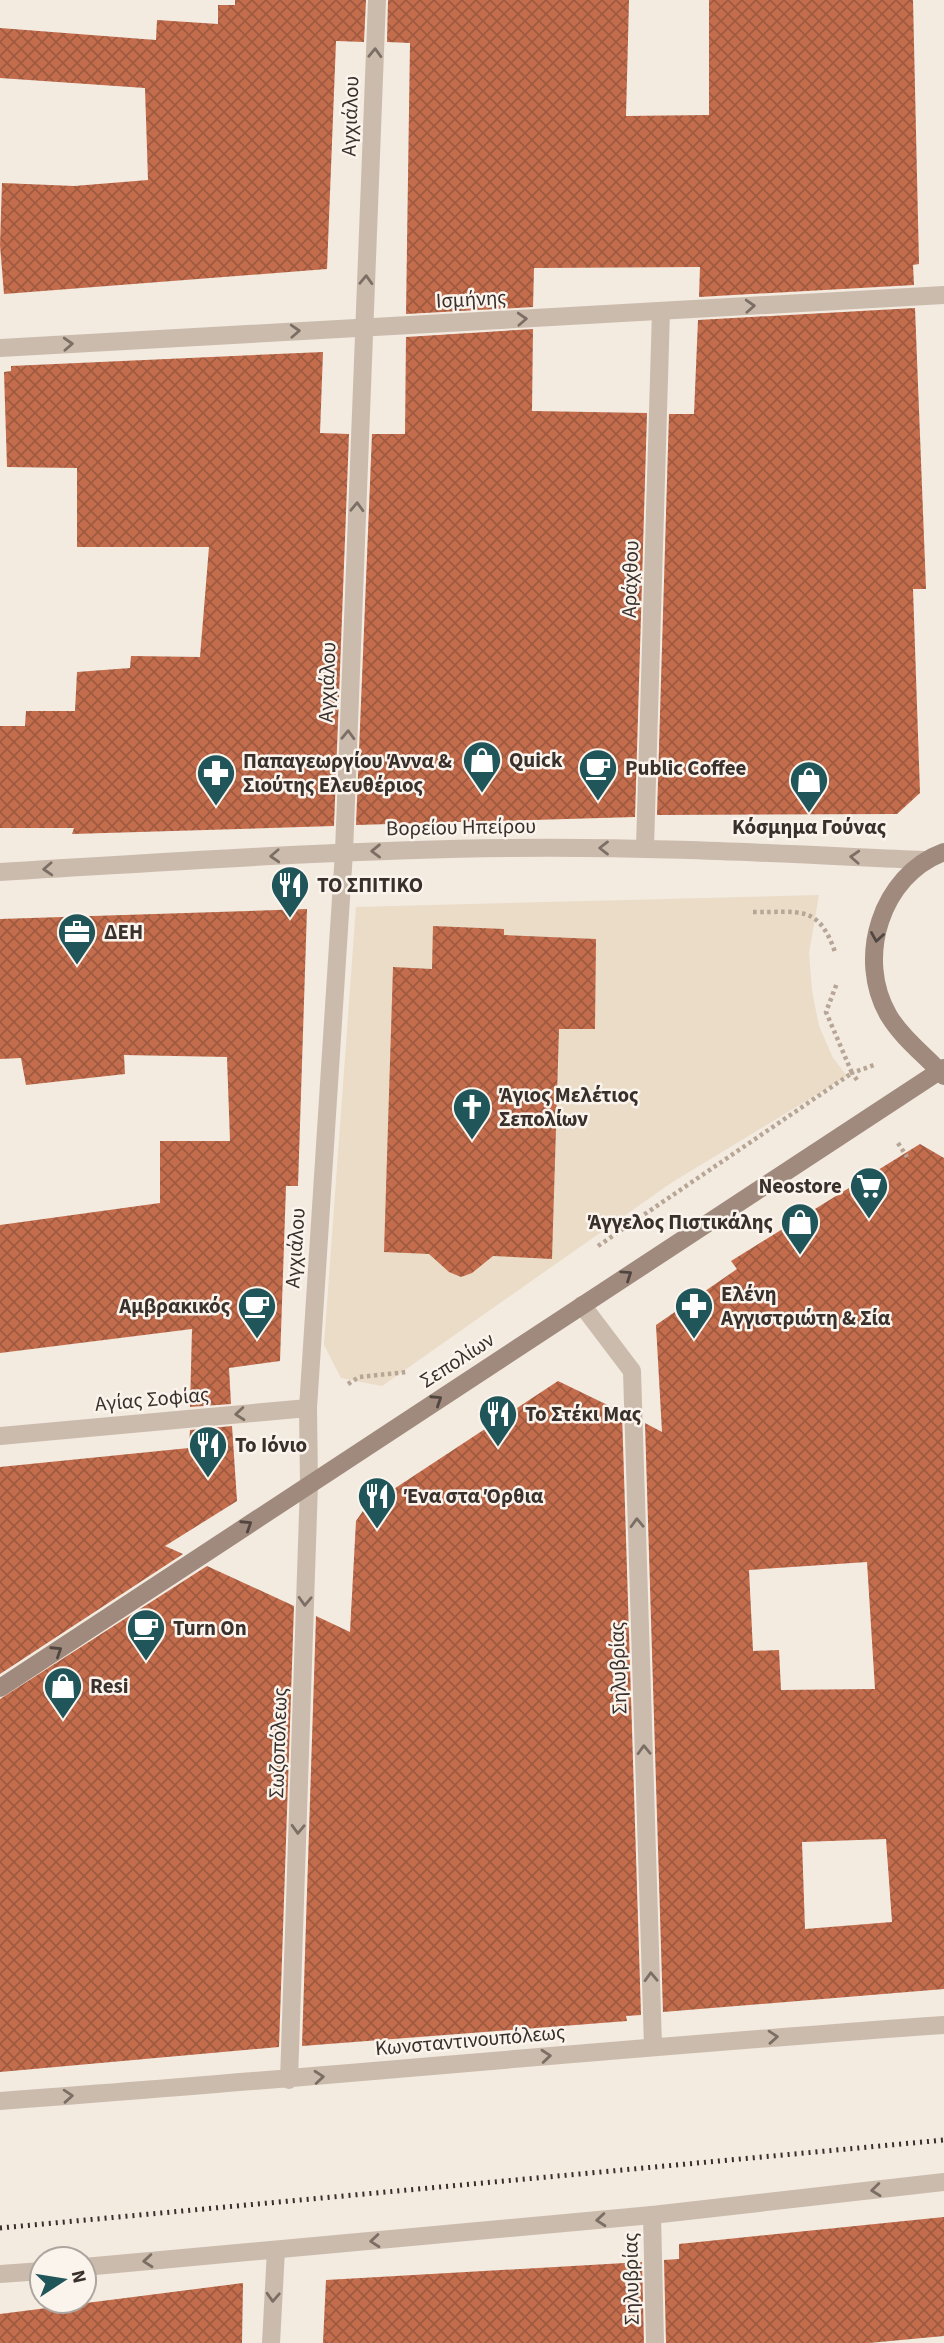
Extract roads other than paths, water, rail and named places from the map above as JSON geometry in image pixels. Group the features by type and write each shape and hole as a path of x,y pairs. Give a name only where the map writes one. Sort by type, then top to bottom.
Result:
{"main road":[{"path":"942,1071 888,1015 874,974 878,928 885,909 896,890 924,860 944,852"},
{"name":"Σεπολίων","path":"0,1688 942,1071"}],"street":[{"name":"Αγχιάλου","path":"308,1408 344,852 377,0"},
{"name":"Ισμήνης","path":"0,348 944,295"},
{"name":"Αράχθου","path":"645,848 661,311"},
{"name":"Βορείου Ηπείρου","path":"0,872 344,852 645,848 924,860"},
{"name":"Σηλυβρίας","path":"582,1305 632,1371 653,2046"},
{"name":"Αγίας Σοφίας","path":"0,1436 308,1408"},
{"name":"Σωζοπόλεως","path":"289,2080 309,1484 308,1408"},
{"name":"Κωνσταντινουπόλεως","path":"0,2101 289,2080 653,2046 944,2025"},
{"path":"98,2266 652,2215 944,2182"},
{"name":"Σηλυβρίας","path":"652,2215 655,2343"},
{"path":"271,2343 276,2250"},
{"path":"0,2274 28,2272"}],"railway":[{"path":"0,2228 944,2140"}],"place":[{"name":"Quick","path":"482,794"},
{"name":"Public Coffee","path":"598,802"},
{"name":"Παπαγεωργίου Άννα & Σιούτης Ελευθέριος","path":"216,807"},
{"name":"Κόσμημα Γούνας","path":"809,814"},
{"name":"ΤΟ ΣΠΙΤΙΚΟ","path":"290,919"},
{"name":"ΔΕΗ","path":"77,966"},
{"name":"Άγιος Μελέτιος Σεπολίων","path":"472,1141"},
{"name":"Neostore","path":"869,1220"},
{"name":"Άγγελος Πιστικάλης","path":"800,1256"},
{"name":"Αμβρακικός","path":"257,1340"},
{"name":"Ελένη Αγγιστριώτη & Σία","path":"694,1340"},
{"name":"Το Στέκι Μας","path":"498,1448"},
{"name":"Το Ιόνιο","path":"208,1479"},
{"name":"Ένα στα Όρθια","path":"377,1530"},
{"name":"Turn On","path":"146,1662"},
{"name":"Resi","path":"63,1720"}]}
